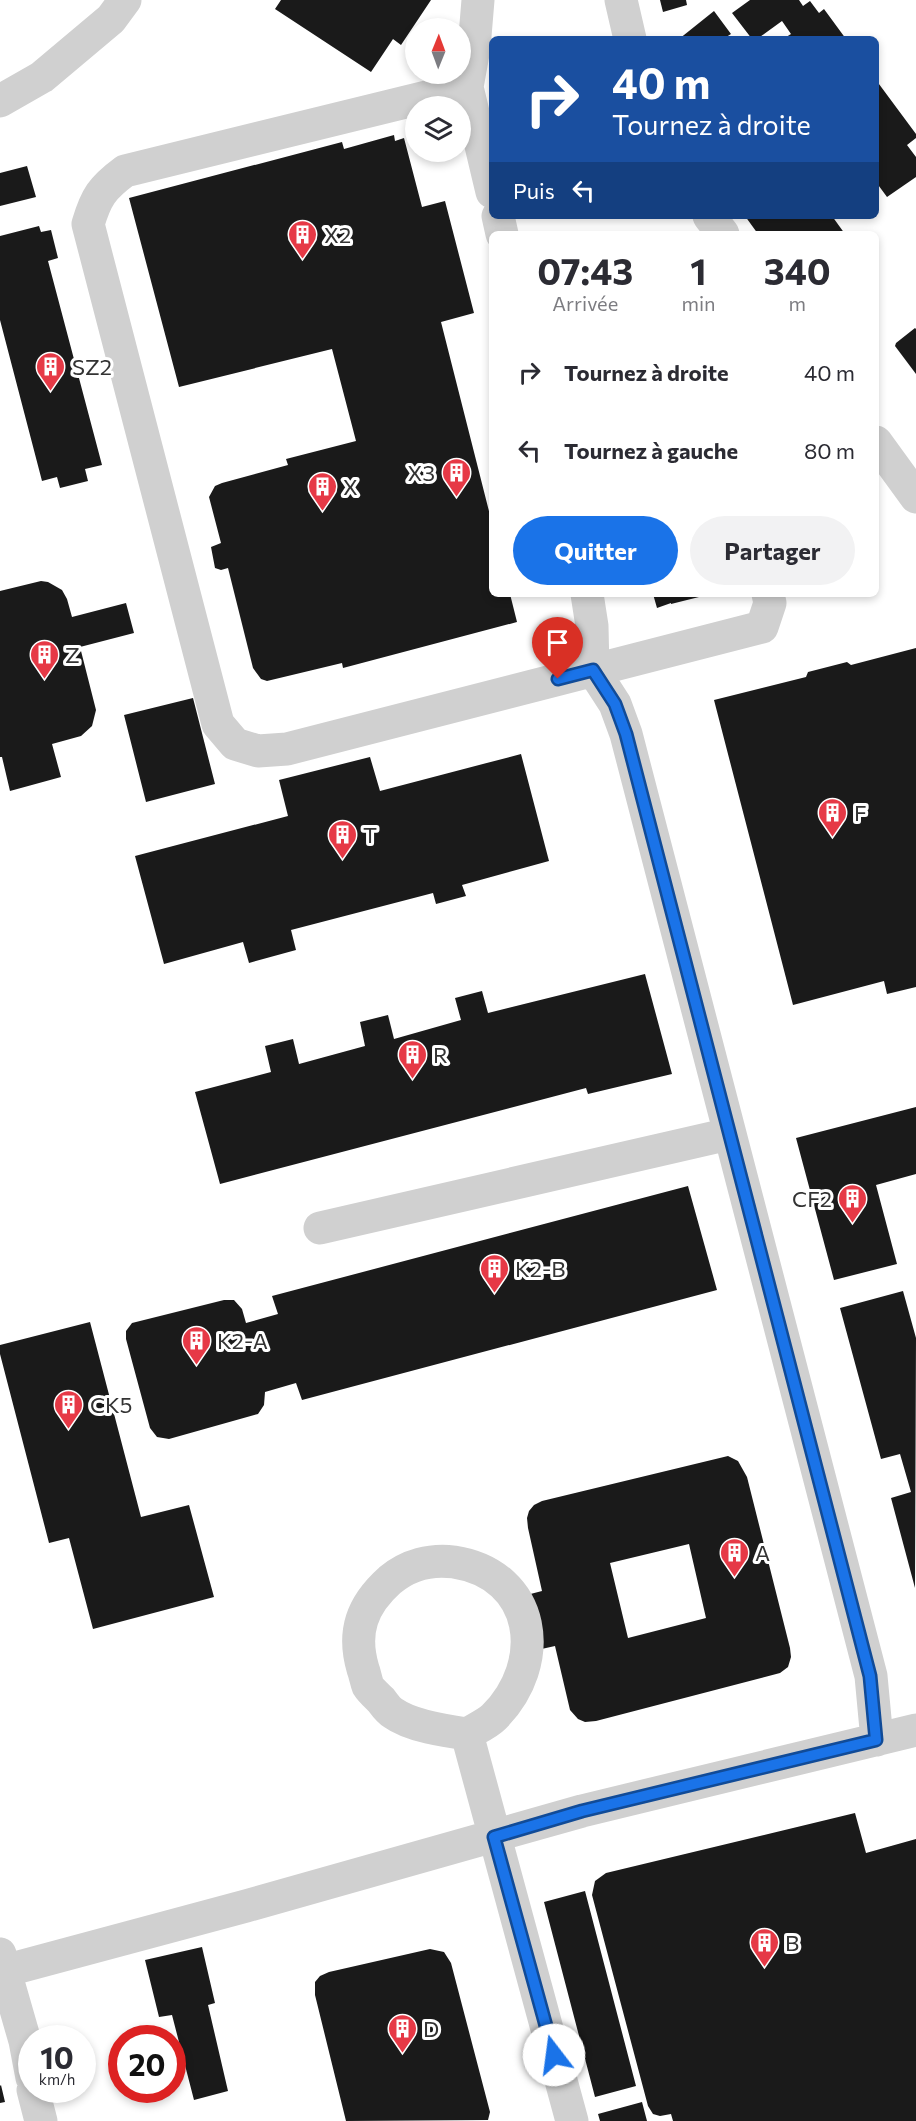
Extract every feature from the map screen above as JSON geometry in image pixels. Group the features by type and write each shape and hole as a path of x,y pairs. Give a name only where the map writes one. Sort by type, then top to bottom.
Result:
{"lane":[{"path":"0,101 42,77 111,19 125,0"},
{"path":"477,0 474,48 467,87 489,179"},
{"path":"621,0 629,36"},
{"path":"467,87 125,171 106,185 94,202 88,224 218,724 235,744 258,751 287,749 762,627 771,603 769,597"},
{"path":"711,219 721,231"},
{"path":"879,446 916,497"},
{"path":"587,597 592,626 593,670 615,704 626,734 870,1676 876,1740"},
{"path":"320,1228 729,1134"},
{"path":"444,1561 473,1565 502,1583 515,1598 526,1622 528,1652 513,1695 492,1719 467,1734 429,1728 393,1713 369,1686 358,1651 361,1621 373,1597 393,1578 418,1564 444,1561"},
{"path":"20,2025 2,1966 494,1837 582,1811 916,1730"},
{"path":"467,1734 572,2121"},
{"path":"36,2103 40,2121"}],"building":[{"path":"281,0 431,0 419,18 405,18 405,39 401,45 393,39 371,72 275,9"},
{"path":"660,0 686,0 687,5 663,12"},
{"path":"750,0 799,0 803,6 810,1 819,13 824,9 844,36 788,36 791,34 782,21 761,36 750,36 732,13"},
{"path":"714,11 731,34 728,36 683,36"},
{"path":"879,84 916,134 916,138 907,145 916,157 916,177 887,197 879,186"},
{"path":"394,135 395,141 404,138 405,162 410,162 422,207 445,201 474,313 441,322 489,511 489,597 511,597 517,622 343,668 342,663 267,681 261,679 253,668 228,568 221,570 215,568 211,547 221,543 209,497 215,486 222,483 288,465 286,459 356,441 332,349 179,387 129,198 342,142 344,149"},
{"path":"27,166 36,197 0,206 0,173"},
{"path":"747,219 834,219 843,231 756,231"},
{"name":"SZ2","path":"39,226 41,232 51,230 58,258 48,261 102,465 85,469 88,481 60,488 57,477 42,481 0,320 0,236"},
{"path":"916,329 916,374 895,346"},
{"name":"Z","path":"41,581 48,582 62,590 72,617 126,603 134,633 80,647 96,710 92,726 81,736 52,744 61,777 10,791 2,757 0,757 0,591"},
{"path":"654,597 699,597 671,603 657,608"},
{"name":"F","path":"916,648 916,987 887,994 884,981 793,1005 714,700 806,677 808,672 847,662 851,665"},
{"path":"193,698 215,784 146,802 124,715"},
{"name":"T","path":"521,754 549,861 462,885 466,896 436,904 433,893 291,930 296,950 249,963 243,942 164,964 135,856 288,816 279,780 370,757 380,791"},
{"name":"R","path":"645,974 672,1074 588,1094 586,1088 220,1184 195,1092 271,1072 265,1046 293,1039 299,1064 365,1046 360,1022 388,1015 394,1039 461,1020 455,998 482,991 488,1013"},
{"name":"CF2","path":"916,1107 916,1174 876,1185 897,1264 834,1280 796,1138"},
{"name":"K2-B","path":"688,1186 717,1290 302,1400 296,1383 265,1392 264,1405 258,1414 169,1439 157,1437 150,1428 126,1339 126,1331 132,1323 224,1300 234,1300 242,1309 246,1323 278,1314 272,1296"},
{"path":"903,1291 916,1338 915,1588 891,1498 911,1492 900,1454 881,1459 840,1308"},
{"name":"CK5","path":"90,1322 141,1517 189,1505 214,1597 93,1629 69,1538 49,1543 0,1354 0,1345"},
{"name":"A","path":"728,1456 738,1461 747,1477 790,1648 791,1657 788,1667 780,1673 596,1721 585,1722 578,1719 570,1710 555,1646 528,1652 515,1598 542,1591 527,1518 534,1505 542,1501","holes":["689,1544 706,1618 628,1638 610,1563"]},
{"name":"B","path":"855,1813 866,1853 916,1839 916,2121 673,2121 671,2114 660,2116 653,2114 648,2106 592,1895 595,1881 606,1873"},
{"path":"585,1891 636,2086 595,2097 544,1902"},
{"path":"202,1947 215,2003 208,2005 228,2091 194,2100 186,2069 186,2025 175,2025 172,2015 159,2017 145,1960"},
{"name":"D","path":"430,1949 444,1952 451,1963 490,2112 488,2120 346,2121 315,1995 315,1982 320,1976 329,1972"},
{"path":"0,2086 5,2102 0,2103"},
{"path":"642,2102 647,2121 600,2121 598,2114"}],"place":[{"name":"X2","path":"303,260"},
{"name":"SZ2","path":"51,392"},
{"name":"X3","path":"456,498"},
{"name":"X","path":"322,512"},
{"name":"Z","path":"44,680"},
{"name":"F","path":"833,838"},
{"name":"T","path":"342,860"},
{"name":"R","path":"412,1080"},
{"name":"CF2","path":"853,1224"},
{"name":"K2-B","path":"494,1294"},
{"name":"K2-A","path":"196,1366"},
{"name":"CK5","path":"69,1430"},
{"name":"A","path":"734,1578"},
{"name":"B","path":"764,1968"},
{"name":"D","path":"402,2054"}],"route":[{"path":"554,2055 494,1837 582,1811 876,1740 875,1707 870,1676 626,734 615,704 593,670 558,679"}]}
